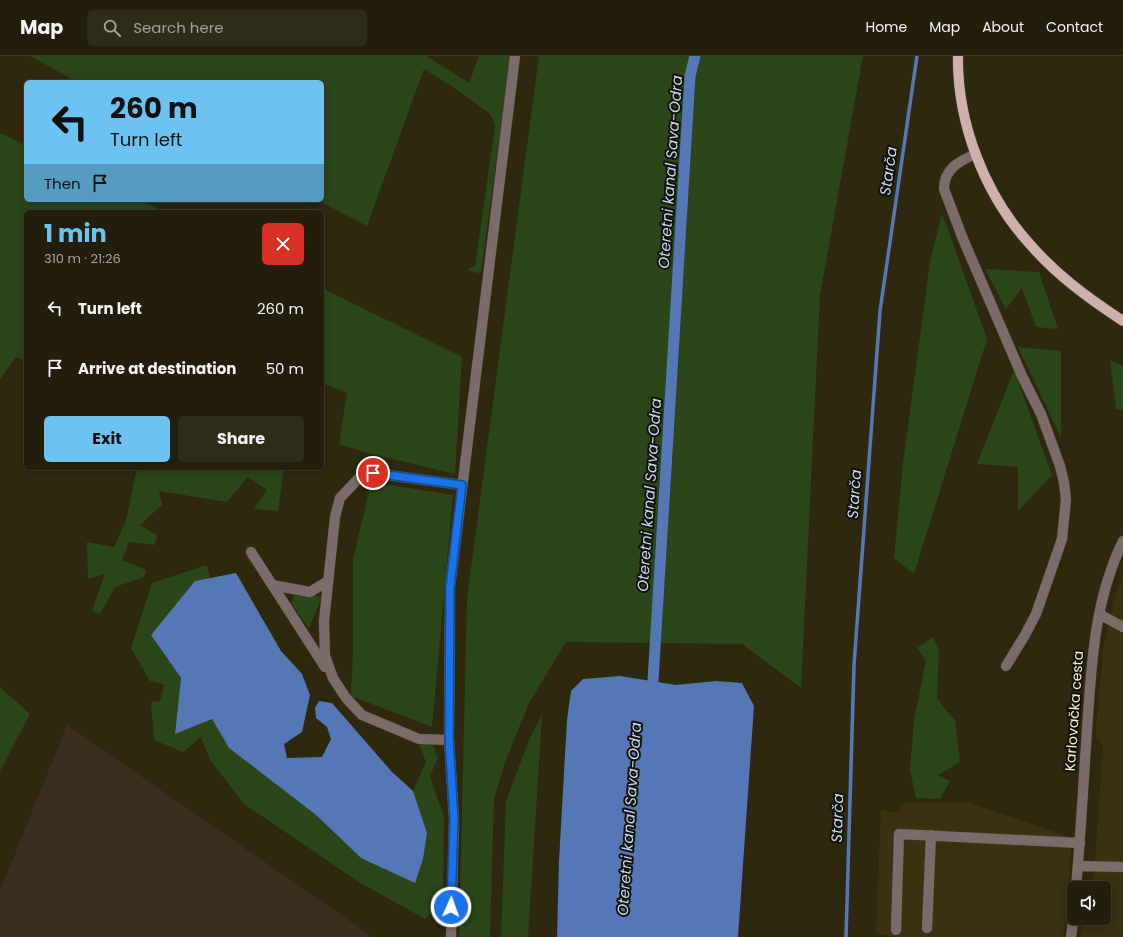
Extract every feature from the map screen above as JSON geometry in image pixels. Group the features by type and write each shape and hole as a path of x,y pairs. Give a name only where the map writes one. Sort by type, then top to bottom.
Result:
{"main road":[{"path":"958,56 959,86 964,112 976,154 993,192 1004,211 1027,242 1067,281 1123,321"}],"street":[{"path":"451,937 454,819 449,740 450,587 515,56"},
{"path":"976,154 965,158 947,173 944,180 944,189 963,239 1022,376 1042,414 1060,466 1066,499 1062,539 1036,614 1006,666"},
{"path":"333,678 325,656 324,621 335,518 340,498 358,479 373,473 462,485"},
{"name":"Karlovačka cesta","path":"1077,881 1092,666 1099,614 1112,563 1123,541"},
{"path":"251,552 346,698 362,715 420,739 449,740"},
{"path":"272,585 310,592 328,581"},
{"path":"1099,614 1123,627"},
{"path":"896,930 899,834 1080,843"},
{"path":"927,928 931,835"},
{"path":"1078,866 1123,867"},
{"path":"1071,937 1073,925"}],"shaded area":[{"path":"1123,572 1123,937 1081,937 1082,925 1111,925 1111,881 1093,881 1103,745 1095,736 1104,644 1115,597"},
{"path":"67,725 373,937 0,937 0,891"},
{"path":"968,802 1072,838 1069,881 1067,881 1067,908 1063,937 895,937 876,933 881,810 899,813 901,803"}],"green space":[{"path":"30,56 426,56 469,83 479,56 511,56 481,272 478,273 467,270 475,266 495,125 490,114 456,89 424,69 367,226 321,202 324,202 324,80 73,80"},
{"path":"539,56 863,56 820,295 801,688 742,644 566,642 529,703 505,762 494,799 490,937 459,937 467,598"},
{"path":"0,133 24,144 24,202 143,202 160,210 24,210 24,360 16,357 0,379"},
{"path":"942,213 987,339 914,574 894,558 903,463 930,262"},
{"path":"985,269 1039,272 1058,329 1036,327 1022,288 1006,309"},
{"path":"324,289 462,357 455,474 368,453 339,444 347,393 324,384"},
{"path":"1018,347 1061,351 1061,438"},
{"path":"1110,360 1123,366 1123,410 1116,409"},
{"path":"1014,370 1052,475 1018,511 1018,467 977,464"},
{"path":"137,470 284,470 278,511 254,509 267,490 248,477 227,502 159,491 162,505 140,525 158,536 154,545 129,542 122,560 146,570 144,577 115,587 100,614 92,610 105,574 88,579 87,542 114,547 126,521"},
{"path":"371,482 453,495 432,727 351,696 353,650 353,560"},
{"path":"207,565 210,578 195,581 151,635 181,678 175,733 212,719 229,748 316,815 361,858 427,833 413,791 426,762 419,745 431,741 438,758 430,776 444,817 443,903 425,919 359,882 244,804 210,760 201,737 183,752 154,740 151,702 160,701 164,684 150,681 131,648 152,583"},
{"path":"295,595 322,597 309,628 291,603"},
{"path":"933,637 939,651 937,699 955,721 960,762 938,775 950,781 940,799 916,798 910,770 914,720 926,661 917,648"},
{"path":"0,687 30,714 0,771"},
{"path":"542,714 528,937 501,937 506,801 529,740"}],"water":[{"path":"236,573 281,651 302,674 310,695 302,732 284,744 287,758 322,757 331,739 327,727 316,718 315,708 319,701 332,703 392,772 413,791 427,833 423,859 415,883 361,858 316,815 229,748 212,719 175,734 181,678 151,635 195,581"},
{"path":"620,676 676,685 716,681 742,683 754,706 738,937 557,937 559,861 567,720 571,691 583,679"}],"waterway":[{"name":"Oteretni kanal Sava-Odra","path":"652,697 690,76 695,56"},
{"name":"Starča","path":"846,937 854,665 880,311 917,56"}],"route":[{"path":"373,473 462,485 450,587 449,740 454,819 451,907"}]}
